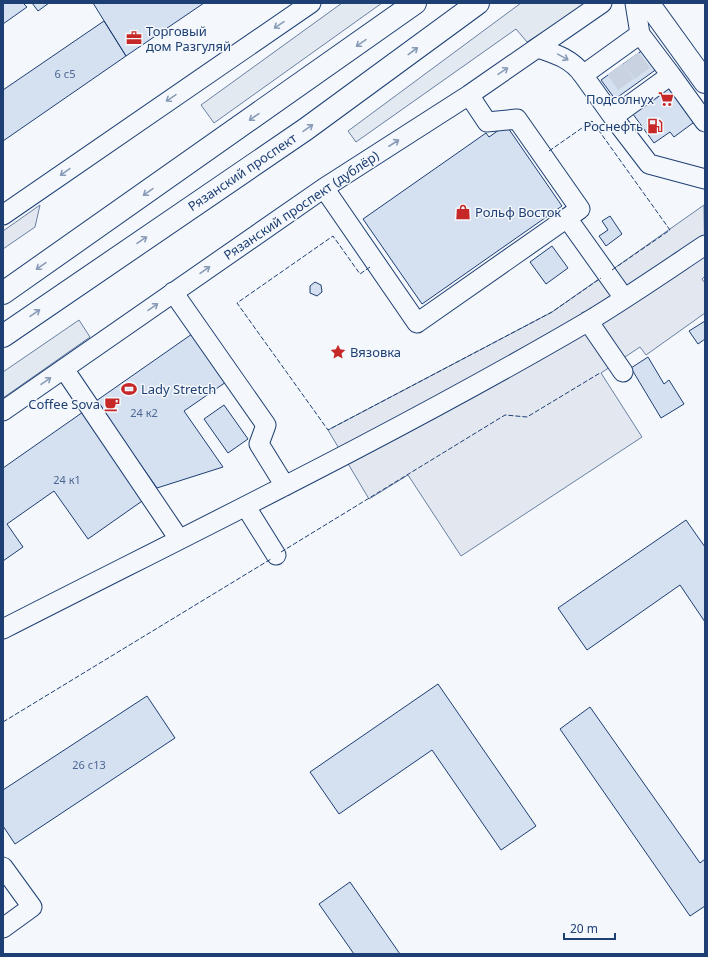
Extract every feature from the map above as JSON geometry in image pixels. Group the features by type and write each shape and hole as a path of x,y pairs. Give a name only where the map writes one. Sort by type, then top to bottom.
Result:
{"main road":[{"path":"3,293 415,3"},
{"name":"Рязанский проспект","path":"3,336 306,129 478,3"},
{"path":"648,3 705,82"}],"street":[{"path":"3,216 118,135 311,3"},
{"name":"Рязанский проспект (дублёр)","path":"3,412 324,188 469,95 602,3"},
{"path":"635,3 640,34 705,122"},
{"path":"583,75 611,64 627,52 640,34"},
{"path":"538,48 557,54 570,61 583,75 649,164 705,179"},
{"path":"613,117 633,94 649,82 671,75"},
{"path":"324,188 417,323 580,209 518,119 487,122 469,95"},
{"path":"567,218 624,298"},
{"path":"3,629 286,486 588,321 705,246"},
{"path":"173,292 266,425 259,444 286,486"},
{"path":"588,321 623,372"},
{"path":"64,369 179,539"},
{"path":"246,507 276,555"},
{"path":"3,867 32,907 3,928"}],"shaded area":[{"path":"342,3 382,3 214,123 201,105"},
{"path":"521,3 588,3 527,42 516,29 356,142 348,131"},
{"path":"40,205 35,227 3,249 3,231"},
{"path":"704,205 705,276 702,279 705,283 705,313 646,355 640,347 601,373 642,437 461,556 408,475 369,499 328,430 552,312"},
{"path":"79,320 90,337 3,398 3,372"}],"building":[{"path":"3,3 23,3 27,7 3,24"},
{"path":"32,3 49,3 38,11"},
{"name":"Торговый дом Разгуляй","path":"93,3 204,3 126,56"},
{"path":"104,21 126,56 3,141 3,90"},
{"path":"647,47 661,66 615,99 601,80"},
{"path":"670,82 697,120 674,137 670,132 654,143 630,110"},
{"name":"Рольф Восток","path":"506,125 562,206 422,304 363,219 486,133 489,137"},
{"path":"610,216 622,234 606,246 599,236 608,230 602,221"},
{"path":"552,246 568,268 546,284 530,262"},
{"path":"315,282 321,285 322,292 317,296 310,293 310,286"},
{"path":"705,321 705,339 698,344 689,331"},
{"path":"192,334 226,382 184,411 223,467 157,488 96,401"},
{"path":"648,357 664,384 669,380 684,404 661,418 631,368"},
{"path":"224,405 248,439 228,453 204,419"},
{"path":"83,412 145,499 88,539 54,491 7,524 23,547 3,561 3,468"},
{"path":"686,520 705,547 705,622 680,585 587,650 558,608"},
{"path":"438,684 536,826 501,850 432,750 339,814 310,772"},
{"path":"147,696 175,738 15,844 3,826 3,790"},
{"path":"590,707 700,863 705,859 705,906 690,916 560,729"},
{"path":"350,882 400,954 354,954 319,904"}],"tunnel":[{"path":"631,58 645,77"},
{"path":"615,69 629,89"}],"fence":[{"path":"549,151 592,121 670,230 612,270"},
{"path":"370,267 360,274 333,236 237,303 328,430 552,312 601,278"},
{"path":"281,552 505,415 527,417 600,373"},
{"path":"3,722 271,559"}],"place":[{"name":"Торговый дом Разгуляй","path":"134,38"},
{"name":"Подсолнух","path":"666,99"},
{"name":"Роснефть","path":"655,126"},
{"name":"Рольф Восток","path":"463,212"},
{"name":"Вязовка","path":"338,352"},
{"name":"Lady Stretch","path":"129,389"},
{"name":"Coffee Sova","path":"112,404"}]}
